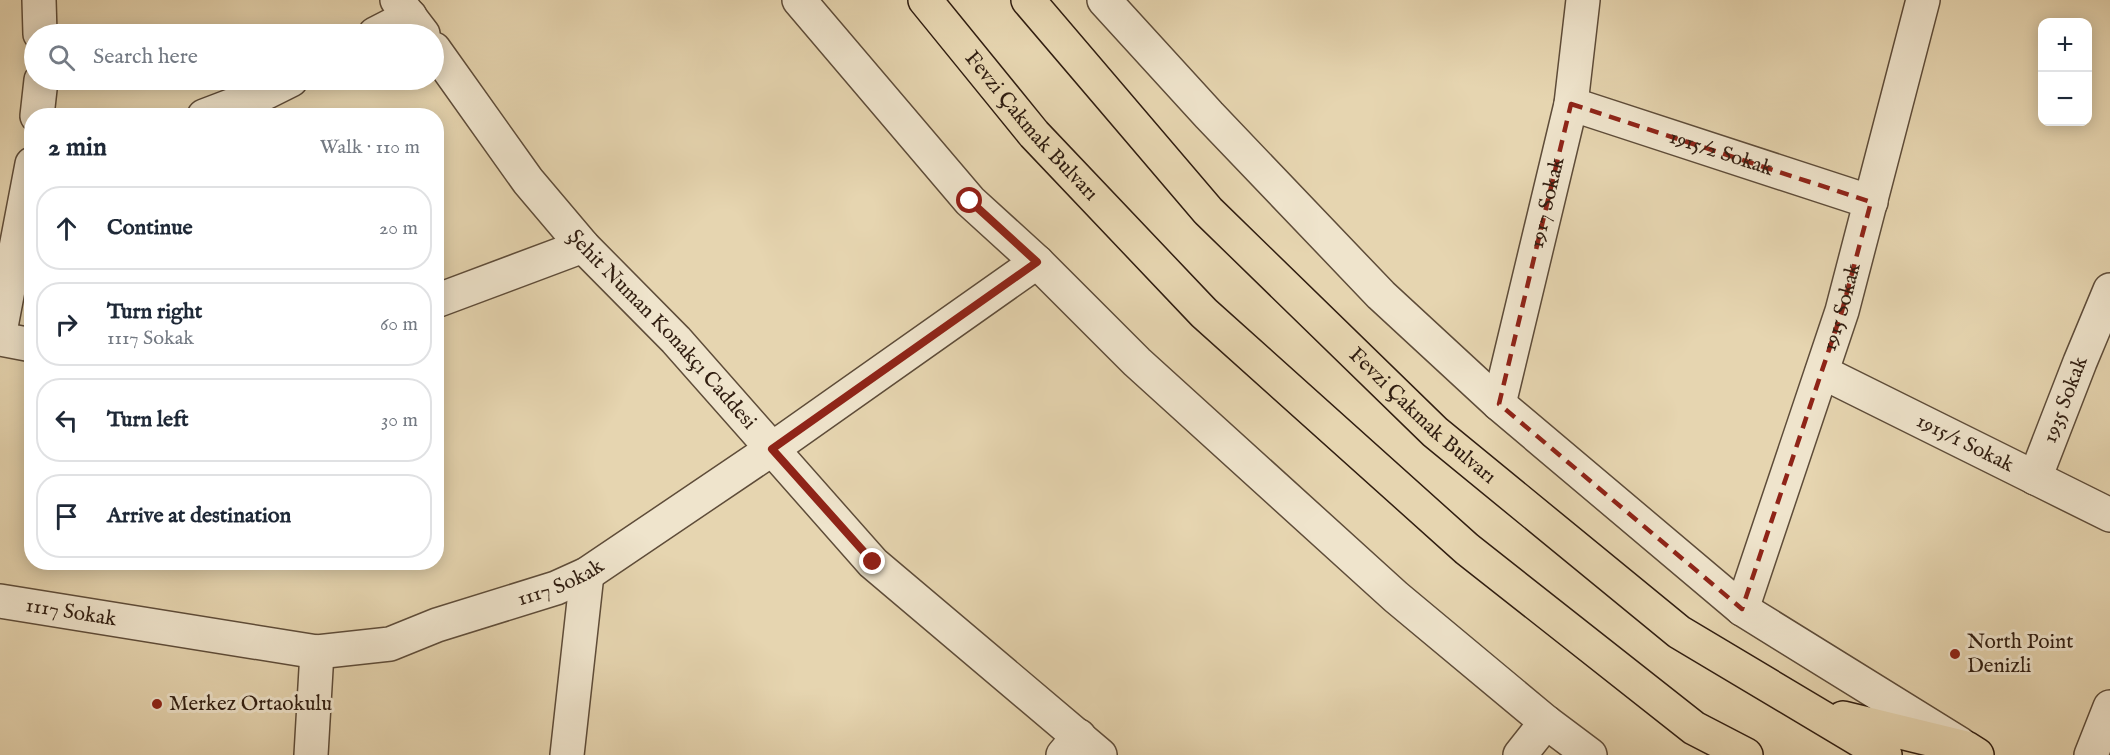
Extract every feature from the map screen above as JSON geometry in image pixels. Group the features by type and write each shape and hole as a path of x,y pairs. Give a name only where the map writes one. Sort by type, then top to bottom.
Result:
{"main road":[{"name":"Fevzi Çakmak Bulvarı","path":"925,0 1034,134 1204,313 1467,549 1694,728 1746,755"},
{"name":"Fevzi Çakmak Bulvarı","path":"1028,0 1208,211 1435,432 1679,632 1885,755"},
{"path":"1812,711 1972,752"},
{"path":"1694,728 1725,755"}],"street":[{"path":"39,0 40,24"},
{"path":"799,0 970,201 1037,262 1137,362 1396,597 1546,722 1590,755"},
{"path":"1104,0 1209,115 1381,295 1499,404 1742,609 1972,752"},
{"name":"1917 Sokak","path":"1499,404 1571,104 1583,0"},
{"name":"1915 Sokak","path":"1742,609 1842,311 1923,0"},
{"path":"396,24 410,17"},
{"name":"Şehit Numan Konakçı Caddesi","path":"444,63 528,181 583,246 676,340 873,562 1081,749"},
{"path":"38,108 40,90"},
{"path":"225,108 271,90"},
{"name":"1915/2 Sokak","path":"1571,104 1871,202"},
{"path":"0,332 24,206"},
{"path":"444,298 583,246"},
{"name":"1117 Sokak","path":"0,601 317,652 390,644 437,625 556,588 587,574 772,449 1037,262"},
{"name":"1935 Sokak","path":"2035,478 2079,362 2110,290"},
{"path":"0,339 24,344"},
{"name":"1915/1 Sokak","path":"1822,372 2110,515"},
{"path":"567,755 587,574"},
{"path":"311,755 317,652"},
{"path":"2091,755 2110,707"},
{"path":"1520,755 1546,722"}],"highlighted area":[{"path":"1571,104 1871,202 1842,311 1742,609 1499,404"}],"place":[{"name":"North Point Denizli","path":"1955,654"},
{"name":"Merkez Ortaokulu","path":"157,704"}],"route":[{"path":"873,562 772,449 1037,262 970,201"}]}
